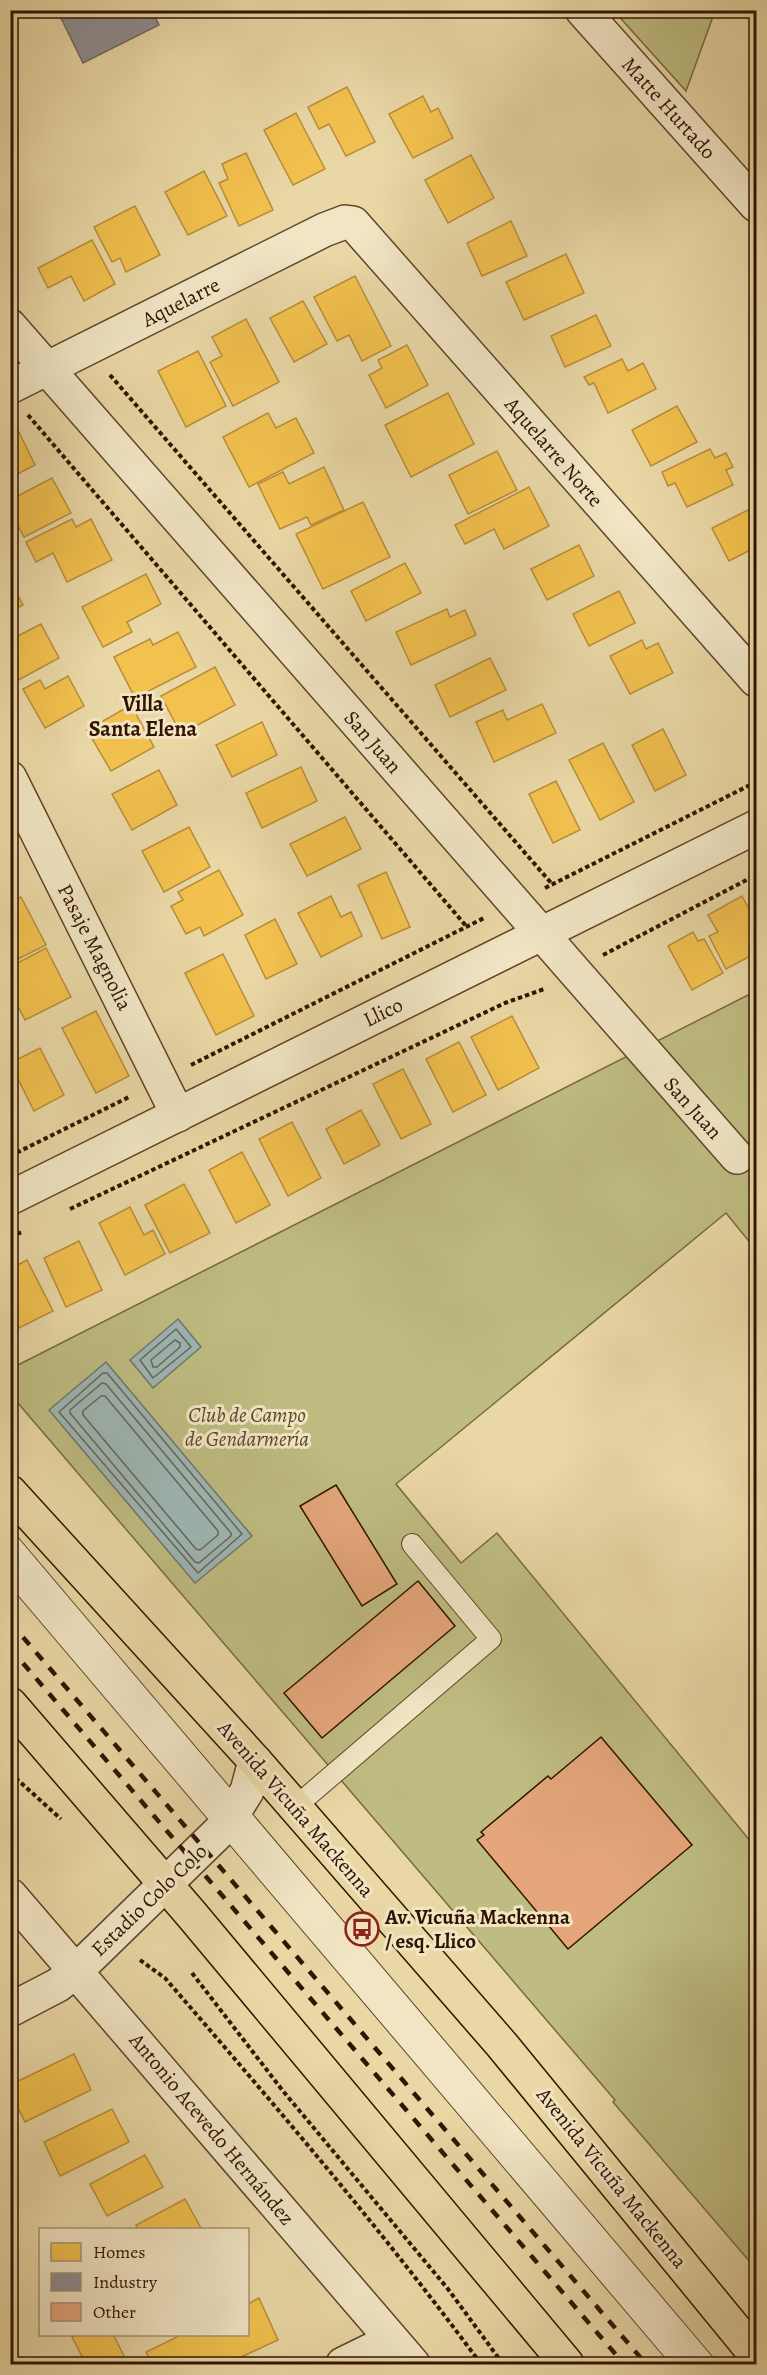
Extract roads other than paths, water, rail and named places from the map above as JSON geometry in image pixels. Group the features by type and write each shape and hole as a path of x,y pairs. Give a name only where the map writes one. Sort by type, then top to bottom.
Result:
{"main road":[{"name":"Avenida Vicuña Mackenna","path":"10,1492 255,1761 502,2045 756,2355"},
{"path":"10,1704 567,2364"}],"street":[{"name":"Matte Hurtado","path":"582,10 756,205"},
{"name":"Aquelarre","path":"16,397 48,368 324,230 345,222 353,223"},
{"name":"Aquelarre Norte","path":"353,223 756,680"},
{"name":"San Juan","path":"10,326 737,1157"},
{"name":"Pasaje Magnolia","path":"10,778 178,1115"},
{"name":"Llico","path":"10,1198 756,827"},
{"name":"Estadio Colo Colo","path":"10,2010 58,1985 77,1970 165,1885 231,1817 246,1791 255,1761"},
{"name":"Antonio Acevedo Hernández","path":"10,1895 77,1970 403,2352"},
{"path":"343,2364 403,2352"}],"lane":[{"path":"10,1544 231,1817 684,2364"},
{"path":"295,1807 491,1639 412,1544"},
{"path":"10,1570 231,1817 705,2364"}],"water":[{"path":"178,1319 201,1347 153,1388 130,1360"},
{"path":"106,1362 252,1536 195,1583 49,1410"}],"railway":[{"path":"10,1622 646,2364"},
{"path":"10,1648 624,2364"}],"place":[{"name":"Av. Vicuña Mackenna / esq. Llico","path":"362,1929"}],"district":[{"name":"Villa Santa Elena","path":"143,716"}],"park label":[{"name":"Club de Campo de Gendarmería","path":"247,1427"}]}
